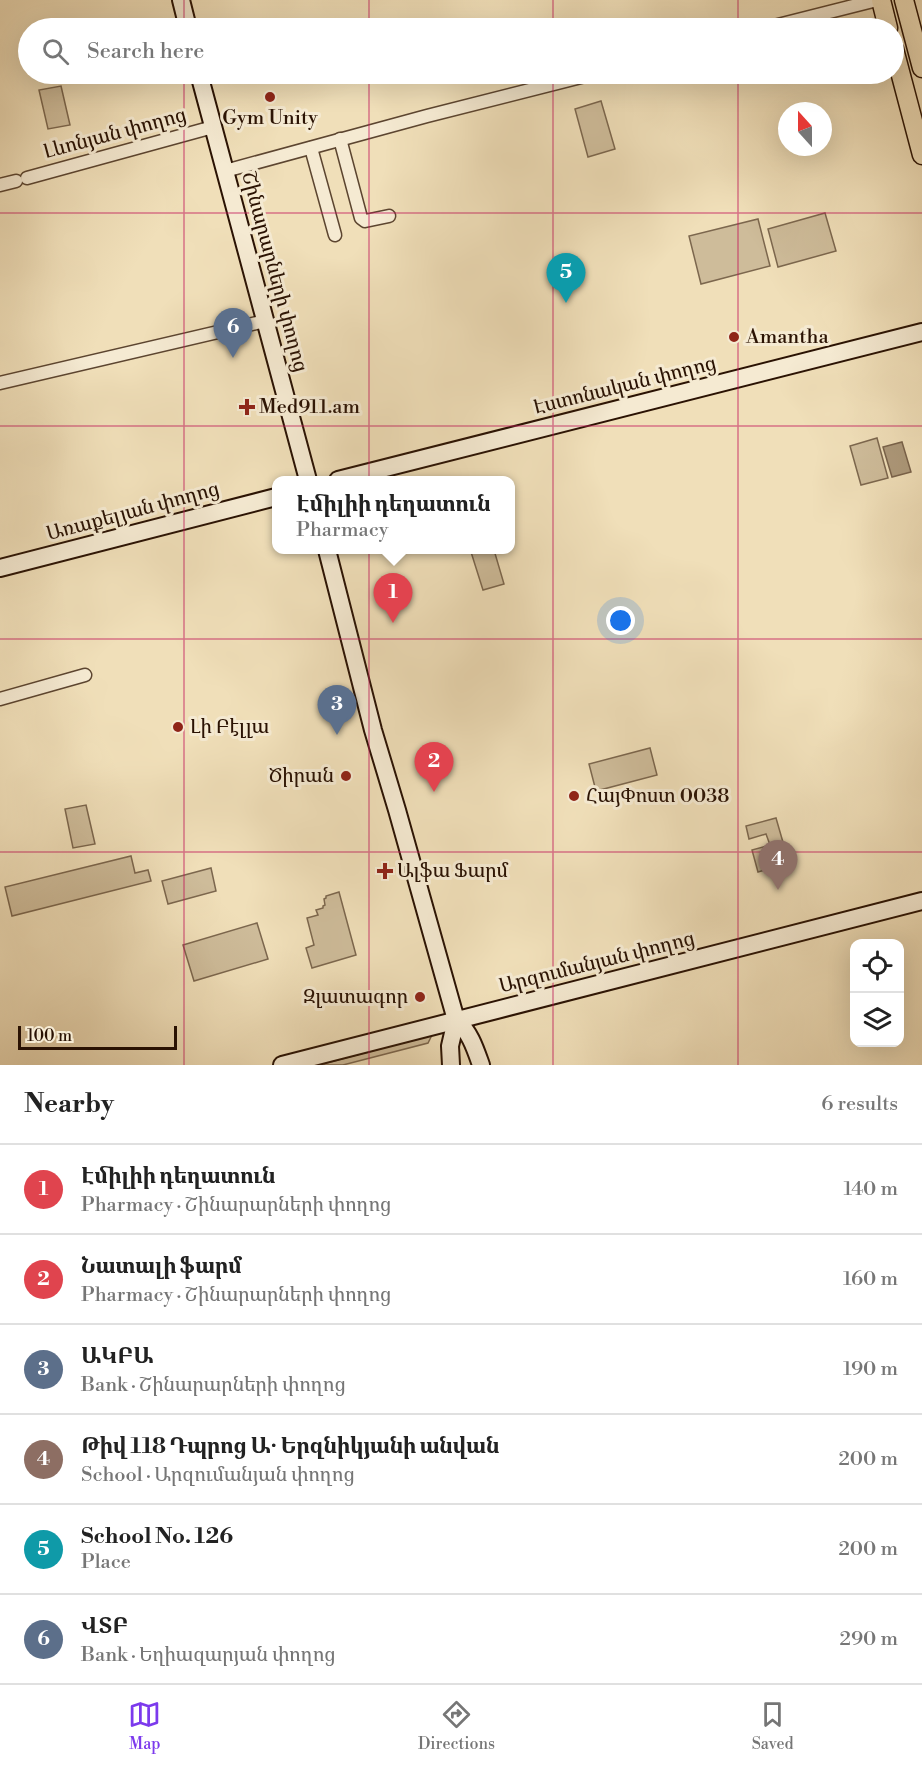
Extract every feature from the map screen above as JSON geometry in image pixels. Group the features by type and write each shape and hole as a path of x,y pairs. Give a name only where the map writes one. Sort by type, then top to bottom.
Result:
{"main road":[{"path":"879,0 885,18"},
{"path":"904,0 922,68"},
{"path":"903,84 922,155"}],"street":[{"path":"181,0 186,18"},
{"path":"806,18 879,0"},
{"name":"Շինարարների փողոց","path":"202,84 307,476"},
{"path":"225,171 554,84"},
{"name":"Լևոնյան փողոց","path":"0,185 213,128"},
{"path":"340,139 361,218 365,221 388,216"},
{"path":"311,148 334,235"},
{"path":"0,383 265,321"},
{"name":"Էստոնական փողոց","path":"354,476 922,332"},
{"name":"Առաքելյան փողոց","path":"0,568 272,498"},
{"path":"328,554 372,730 456,1020 450,1046 451,1065"},
{"path":"0,699 85,675"},
{"name":"Արզումանյան փողոց","path":"282,1065 922,901"},
{"path":"456,1020 463,1026 474,1043 481,1065"}],"shaded area":[{"path":"61,86 70,125 48,129 39,90"},
{"path":"601,101 615,149 588,157 575,109"},
{"path":"825,213 836,251 778,267 768,229"},
{"path":"758,219 770,266 701,284 689,236"},
{"path":"877,438 888,478 861,485 850,446"},
{"path":"902,442 911,472 892,477 883,447"},
{"path":"472,554 495,554 504,584 483,590"},
{"path":"650,748 657,775 596,791 589,764"},
{"path":"86,805 95,844 73,848 65,809"},
{"path":"776,818 789,863 758,872 752,850 770,845 766,834 749,839 746,826"},
{"path":"131,856 135,873 148,870 151,881 12,916 5,887"},
{"path":"211,868 216,891 168,904 162,881"},
{"path":"339,892 356,955 312,968 306,948 314,945 307,918 318,915 316,910 323,908 326,896"},
{"path":"257,923 268,959 194,981 183,945"},
{"path":"432,1035 428,1043 343,1065 319,1065"}],"place":[{"name":"Gym Unity","path":"270,97"},
{"name":"School No. 126","path":"566,303"},
{"name":"Amantha","path":"734,337"},
{"name":"ՎՏԲ","path":"233,358"},
{"name":"Med911.am","path":"247,407"},
{"name":"Էմիլիի դեղատուն","path":"393,623"},
{"name":"Լի Բէլլա","path":"178,727"},
{"name":"ԱԿԲԱ","path":"337,735"},
{"name":"Ծիրան","path":"346,776"},
{"name":"Նատալի ֆարմ","path":"434,792"},
{"name":"ՀայՓոստ 0038","path":"574,796"},
{"name":"Ալֆա Ֆարմ","path":"385,871"},
{"name":"Թիվ 118 Դպրոց Ա․ Երզնիկյանի անվան","path":"778,890"},
{"name":"Զլատագոր","path":"420,997"}]}
